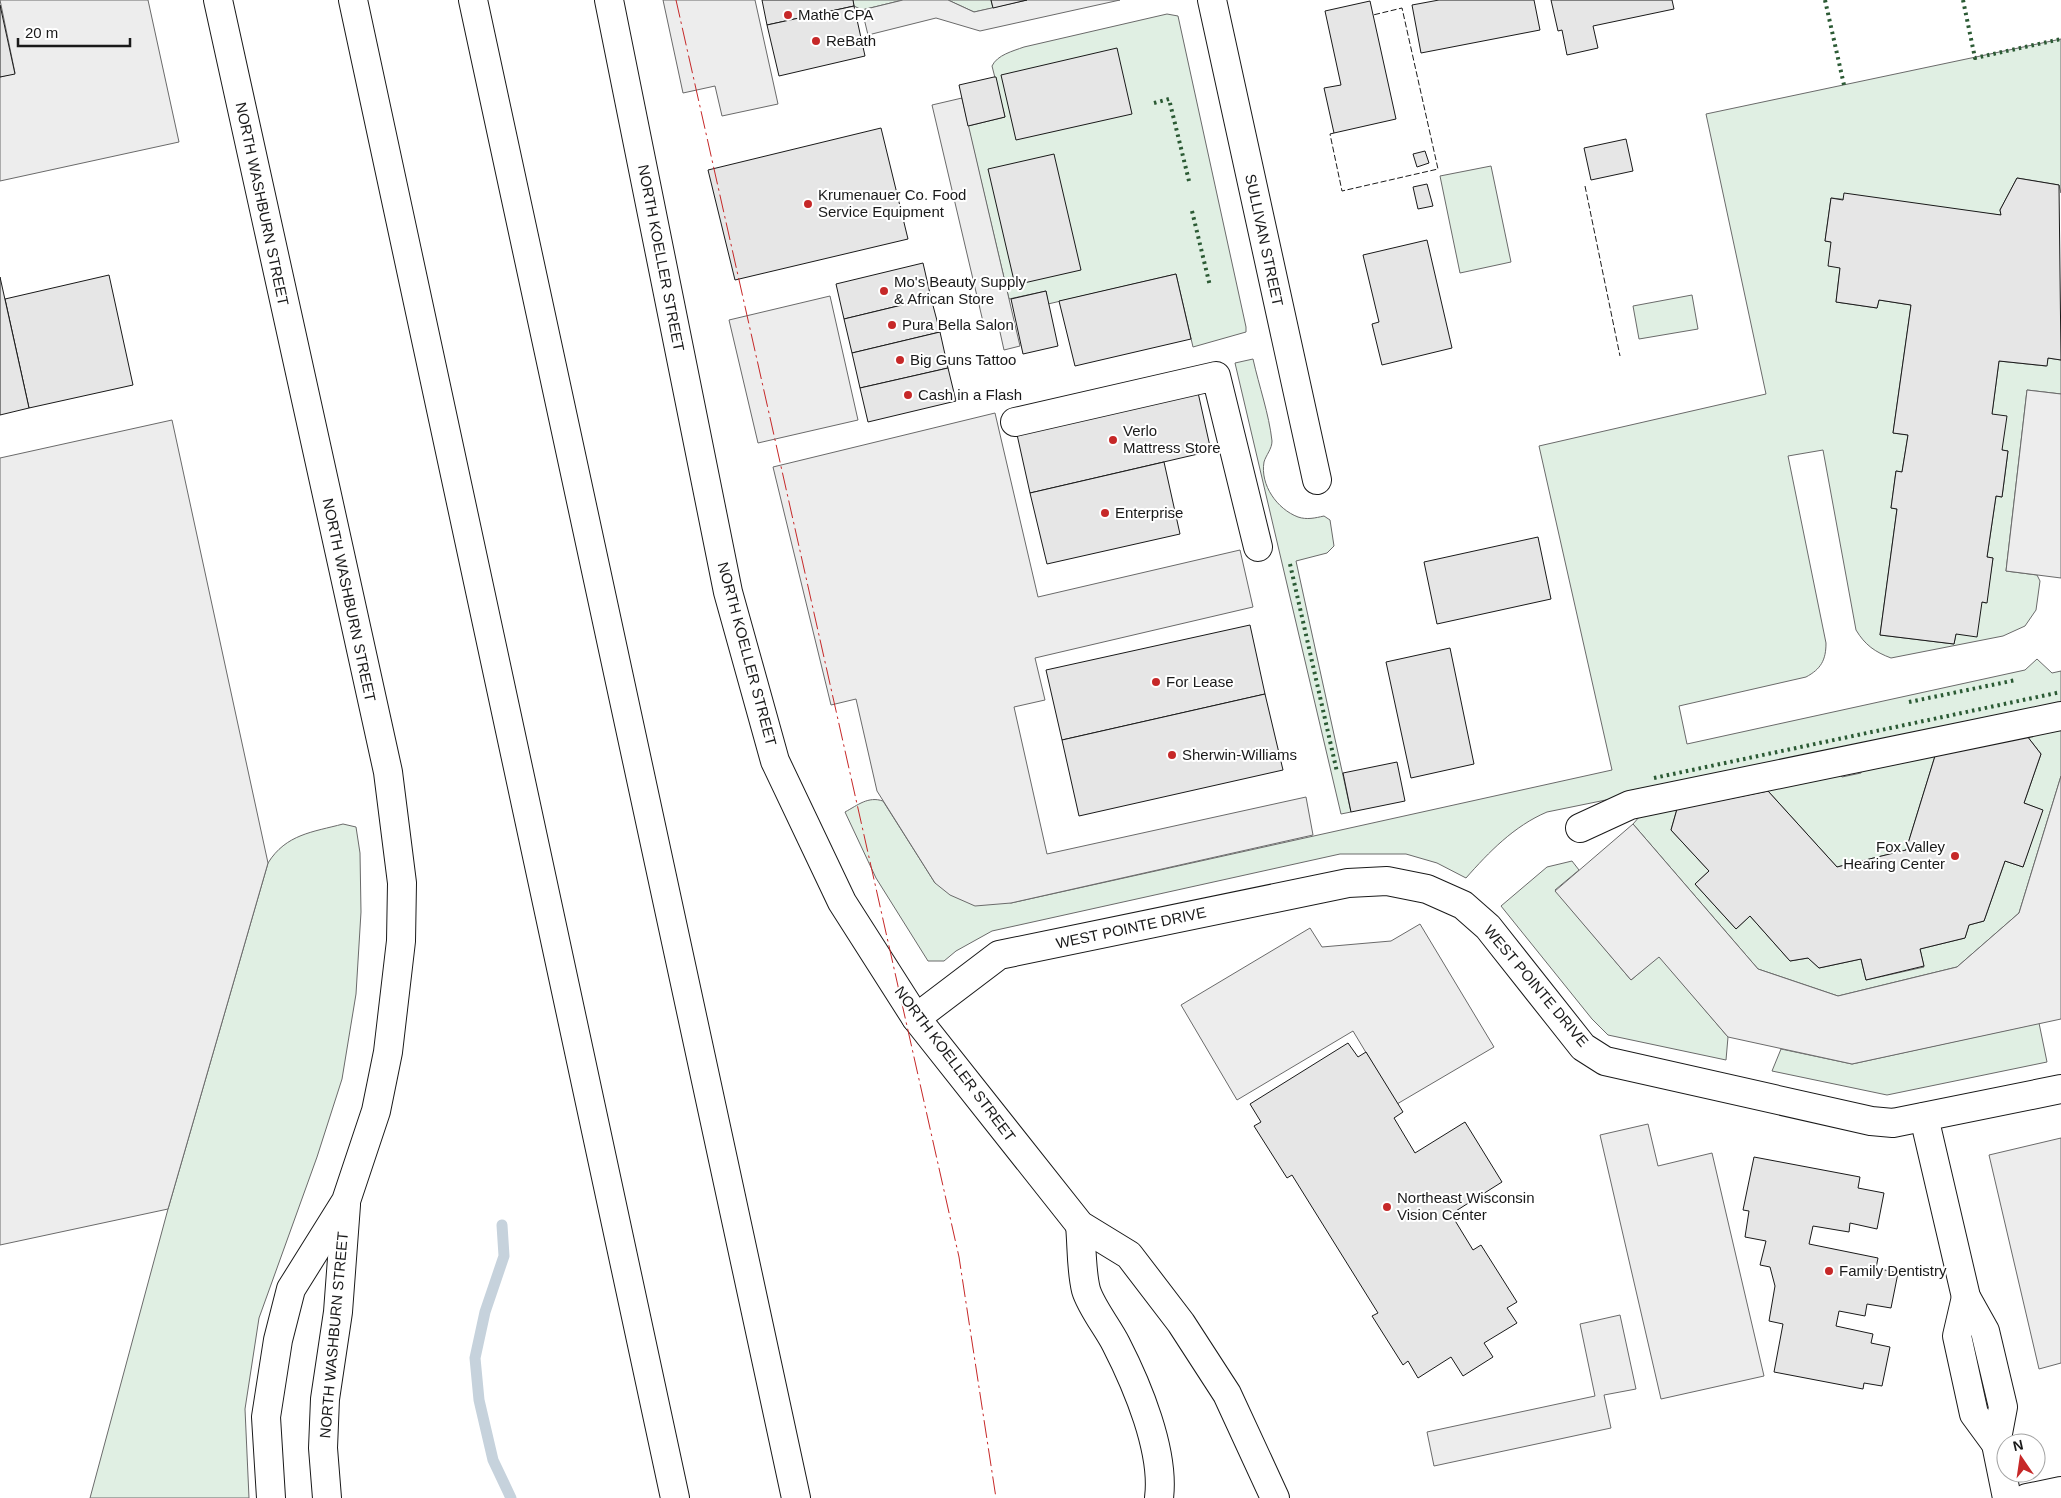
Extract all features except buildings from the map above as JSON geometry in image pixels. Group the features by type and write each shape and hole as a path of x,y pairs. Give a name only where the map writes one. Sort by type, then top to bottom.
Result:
{"main road":[{"name":"NORTH WASHBURN STREET","path":"218,0 388,772 402,883 401,941 388,1052 376,1111 346,1201 292,1289 278,1340 266,1416 271,1498"},
{"path":"353,0 675,1498"},
{"path":"472,0 796,1498"},
{"name":"NORTH KOELLER STREET","path":"609,0 728,592 775,761 842,902 916,1018 1080,1225 1129,1255 1181,1323 1227,1394 1275,1498"},
{"name":"SULLIVAN STREET","path":"1212,0 1316,480"},
{"path":"1015,422 1216,376 1258,547"},
{"path":"1580,828 1630,805 2061,716"},
{"name":"WEST POINTE DRIVE","path":"916,1018 999,955 1348,883 1387,881 1427,889 1462,906 1488,927 1583,1046 1605,1061 1871,1121 1892,1123 2061,1088"},
{"path":"1924,1117 1966,1297 1958,1339 1974,1414 1996,1444 2007,1498"},
{"name":"NORTH WASHBURN STREET","path":"327,1498 323,1448 325,1398 338,1312 346,1201"},
{"path":"1080,1225 1086,1291 1116,1344 1140,1402 1153,1442 1159,1476 1159,1498"},
{"path":"2028,1498 2061,1491"}],"green space":[{"path":"853,0 903,0 862,10 854,6"},
{"path":"948,0 991,0 993,8 974,12"},
{"path":"1167,14 1178,16 1246,327 1246,332 1193,347 1176,274 1048,304 1046,291 1009,299 968,126 1005,117 992,66 1001,56 1024,47"},
{"path":"2061,39 2061,193 2059,185 2017,178 2000,210 2001,215 1831,198 1825,241 1831,242 1840,268 1836,302 1877,308 1879,300 1911,305 1893,433 1908,435 1902,472 1896,471 1891,508 1897,509 1880,635 1954,644 1956,634 1982,602 1986,603 1993,558 1987,557 1996,496 2002,497 2008,451 2002,450 1992,414 1999,361 2046,366 2048,358 2061,360 2061,394 2027,390 2006,571 2037,575 2040,581 2036,610 2025,626 2003,636 1891,658 1875,650 1863,640 1856,630 1823,450 1788,456 1826,643 1824,659 1815,671 1806,677 1679,706 1687,744 2025,670 2037,659 2052,673 2061,671 2061,707 1547,812 1513,832 1493,849 1466,878 1437,863 1406,854 1340,854 992,931 956,951 944,961 928,961 876,878 845,812 868,800 883,801 935,883 1011,903 1612,770 1539,446 1766,394 1706,114"},
{"path":"1491,166 1511,262 1460,273 1440,176"},
{"path":"1692,295 1698,329 1639,339 1633,306"},
{"path":"1253,359 1271,431 1271,447 1264,462 1263,471 1267,487 1277,502 1290,513 1305,518 1324,516 1330,520 1334,546 1327,553 1296,561 1351,812 1341,814 1235,363"},
{"path":"2061,724 2061,776 2019,913 1957,967 1838,996 1758,969 1633,824 1640,816 1838,773 1842,777 1861,773 1862,769","holes":["2027,736 2041,754 2024,803 2042,810 2023,867 2005,861 1984,921 1969,925 1965,938 1920,949 1924,967 1866,980 1861,959 1819,968 1808,958 1790,961 1750,916 1736,929 1695,884 1709,871 1671,830 1677,809 1768,791 1837,867 1906,850 1935,756"]},
{"path":"343,824 356,827 360,853 361,912 356,994 342,1079 317,1157 259,1318 245,1409 249,1498 90,1498 168,1209 268,863 275,853 292,840 311,832"},
{"path":"1572,861 1579,870 1555,890 1631,980 1659,956 1728,1037 1726,1060 1608,1035 1592,1019 1501,906 1547,867"},
{"path":"2039,1023 2047,1062 1887,1095 1772,1071 1781,1049 1852,1064"}],"shaded area":[{"path":"0,0 148,0 179,142 0,181 0,77 15,73"},
{"path":"663,0 755,0 778,104 722,116 715,86 683,93"},
{"path":"903,0 948,0 974,12 1027,0 1120,0 980,31 936,18 868,35 862,10"},
{"path":"962,98 1020,346 1004,350 998,323 984,326 932,105"},
{"path":"830,296 858,420 758,443 729,320"},
{"path":"2027,390 2061,394 2061,578 2006,571"},
{"path":"995,413 1038,597 1240,550 1253,607 1035,658 1045,700 1014,707 1047,854 1306,797 1313,835 1011,903 975,906 950,895 935,883 877,791 856,699 831,705 773,467"},
{"path":"172,420 268,863 168,1209 0,1245 0,458"},
{"path":"2061,776 2061,1019 1852,1064 1728,1037 1659,957 1631,980 1555,891 1633,824 1758,969 1838,996 1957,967 2019,913"},
{"path":"1420,924 1494,1047 1397,1104 1353,1031 1237,1100 1181,1005 1310,928 1322,947 1391,941"},
{"path":"1648,1124 1658,1166 1712,1153 1764,1376 1661,1399 1600,1135"},
{"path":"2061,1138 2061,1363 2039,1369 1989,1155"},
{"path":"1620,1315 1636,1389 1604,1395 1611,1428 1434,1466 1427,1432 1595,1396 1580,1324"}],"waterway":[{"path":"502,1225 504,1256 485,1312 475,1358 479,1400 493,1460 511,1498"}],"hedge":[{"path":"1825,0 1844,85"},
{"path":"1963,0 1975,58 2061,39"},
{"path":"1154,103 1169,99 1189,181"},
{"path":"1192,211 1210,286"},
{"path":"1290,564 1337,772"},
{"path":"1909,702 2016,680"},
{"path":"1654,778 2061,692"}],"fence":[{"path":"1334,133 1330,134 1342,191 1438,169 1402,8 1373,15"},
{"path":"1585,186 1620,356"}],"power":[{"path":"676,0 959,1257 996,1498"}],"place":[{"name":"Mathe CPA","path":"788,15"},
{"name":"ReBath","path":"816,41"},
{"name":"Krumenauer Co. Food Service Equipment","path":"808,204"},
{"name":"Mo's Beauty Supply & African Store","path":"884,291"},
{"name":"Pura Bella Salon","path":"892,325"},
{"name":"Big Guns Tattoo","path":"900,360"},
{"name":"Cash in a Flash","path":"908,395"},
{"name":"Verlo Mattress Store","path":"1113,440"},
{"name":"Enterprise","path":"1105,513"},
{"name":"For Lease","path":"1156,682"},
{"name":"Sherwin-Williams","path":"1172,755"},
{"name":"Fox Valley Hearing Center","path":"1955,856"},
{"name":"Northeast Wisconsin Vision Center","path":"1387,1207"},
{"name":"Family Dentistry","path":"1829,1271"}]}
